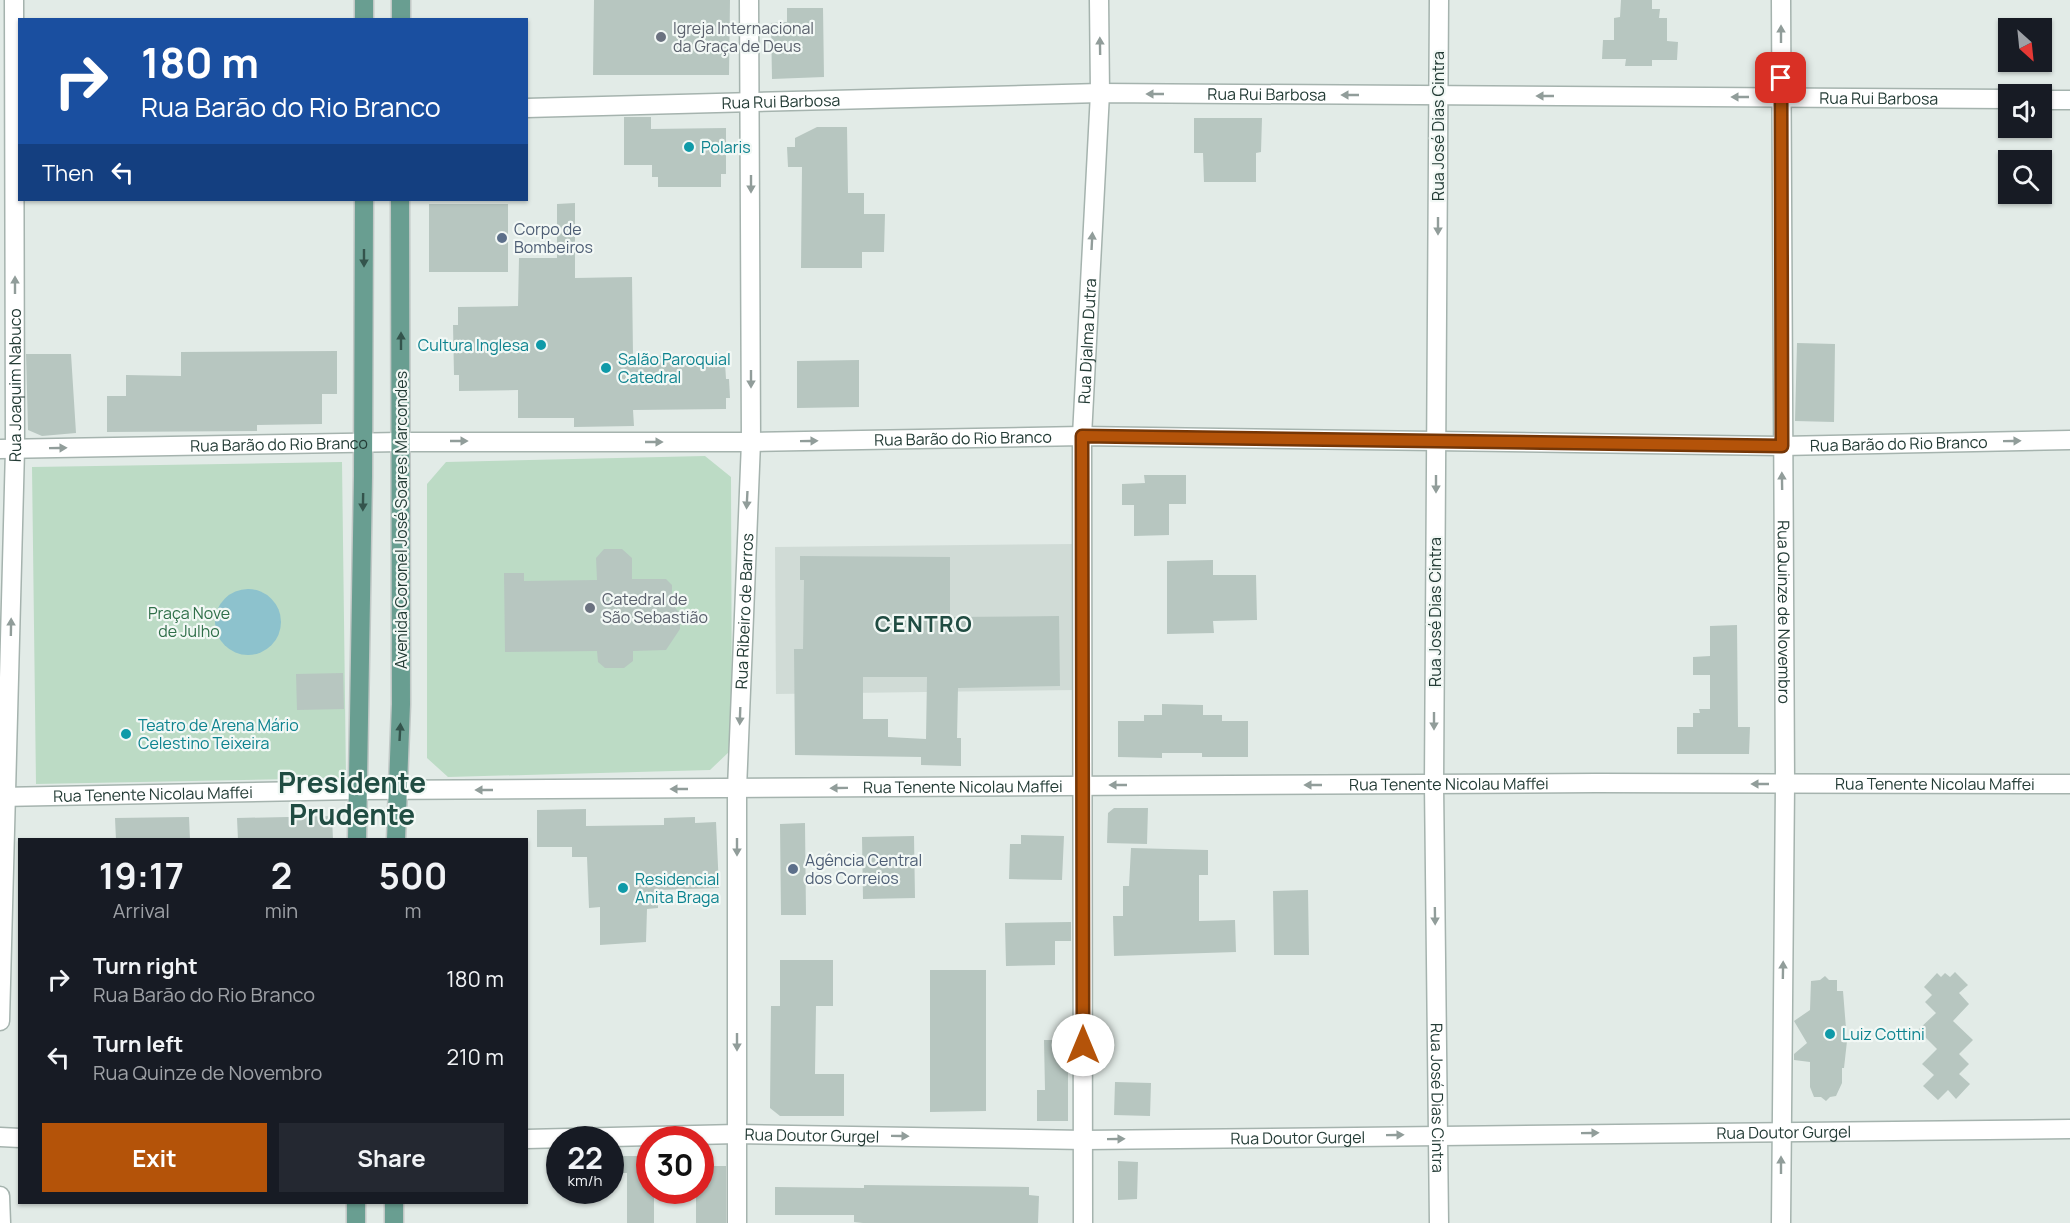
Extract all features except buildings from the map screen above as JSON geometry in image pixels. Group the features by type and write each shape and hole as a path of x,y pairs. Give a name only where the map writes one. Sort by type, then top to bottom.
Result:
{"main road":[{"path":"364,0 364,18"},
{"path":"401,0 401,18"},
{"path":"357,838 364,201"},
{"name":"Avenida Coronel José Soares Marcondes","path":"396,838 401,693 400,201"},
{"path":"356,1204 356,1223"},
{"path":"394,1204 394,1223"}],"street":[{"name":"Rua Joaquim Nabuco","path":"0,1021 14,0"},
{"name":"Rua Ribeiro de Barros","path":"737,1223 737,789 751,442 749,0"},
{"name":"Rua Djalma Dutra","path":"1083,1223 1082,436 1100,93 1099,0"},
{"name":"Rua José Dias Cintra","path":"1439,0 1434,784 1439,1223"},
{"name":"Rua Quinze de Novembro","path":"1781,0 1785,784 1780,1130 1781,1223"},
{"name":"Rua Rui Barbosa","path":"528,108 1100,93 1998,99"},
{"path":"2052,100 2070,100"},
{"name":"Rua Barão do Rio Branco","path":"8,449 401,442 751,442 1082,436 1782,446 2070,440"},
{"name":"Rua Tenente Nicolau Maffei","path":"4,797 358,790 1081,785 2070,784"},
{"name":"Rua Doutor Gurgel","path":"528,1138 737,1134 1084,1140 2070,1128"},
{"path":"0,1137 18,1138"},
{"path":"0,1196 2,1223"}],"shaded area":[{"path":"1074,544 1075,690 776,694 775,547"}],"green space":[{"path":"705,456 731,477 732,749 710,770 448,777 427,758 427,484 446,462"},
{"name":"Praça Nove de Julho","path":"342,462 346,778 36,784 32,467"}],"water":[{"path":"248,589 261,592 271,599 278,609 281,622 278,635 271,645 261,652 248,655 235,652 225,645 218,635 215,622 218,609 225,599 235,592"}],"place":[{"name":"Igreja Internacional da Graça de Deus","path":"661,37"},
{"name":"Polaris","path":"689,147"},
{"name":"Corpo de Bombeiros","path":"502,238"},
{"name":"Cultura Inglesa","path":"541,345"},
{"name":"Salão Paroquial Catedral","path":"606,368"},
{"name":"Catedral de São Sebastião","path":"590,608"},
{"name":"Teatro de Arena Mário Celestino Teixeira","path":"126,734"},
{"name":"Agência Central dos Correios","path":"793,869"},
{"name":"Residencial Anita Braga","path":"623,888"},
{"name":"Luiz Cottini","path":"1830,1034"}],"district":[{"name":"CENTRO","path":"924,624"},
{"name":"Presidente Prudente","path":"352,798"}],"route":[{"path":"1083,1045 1082,436 1782,446 1781,78"}]}
